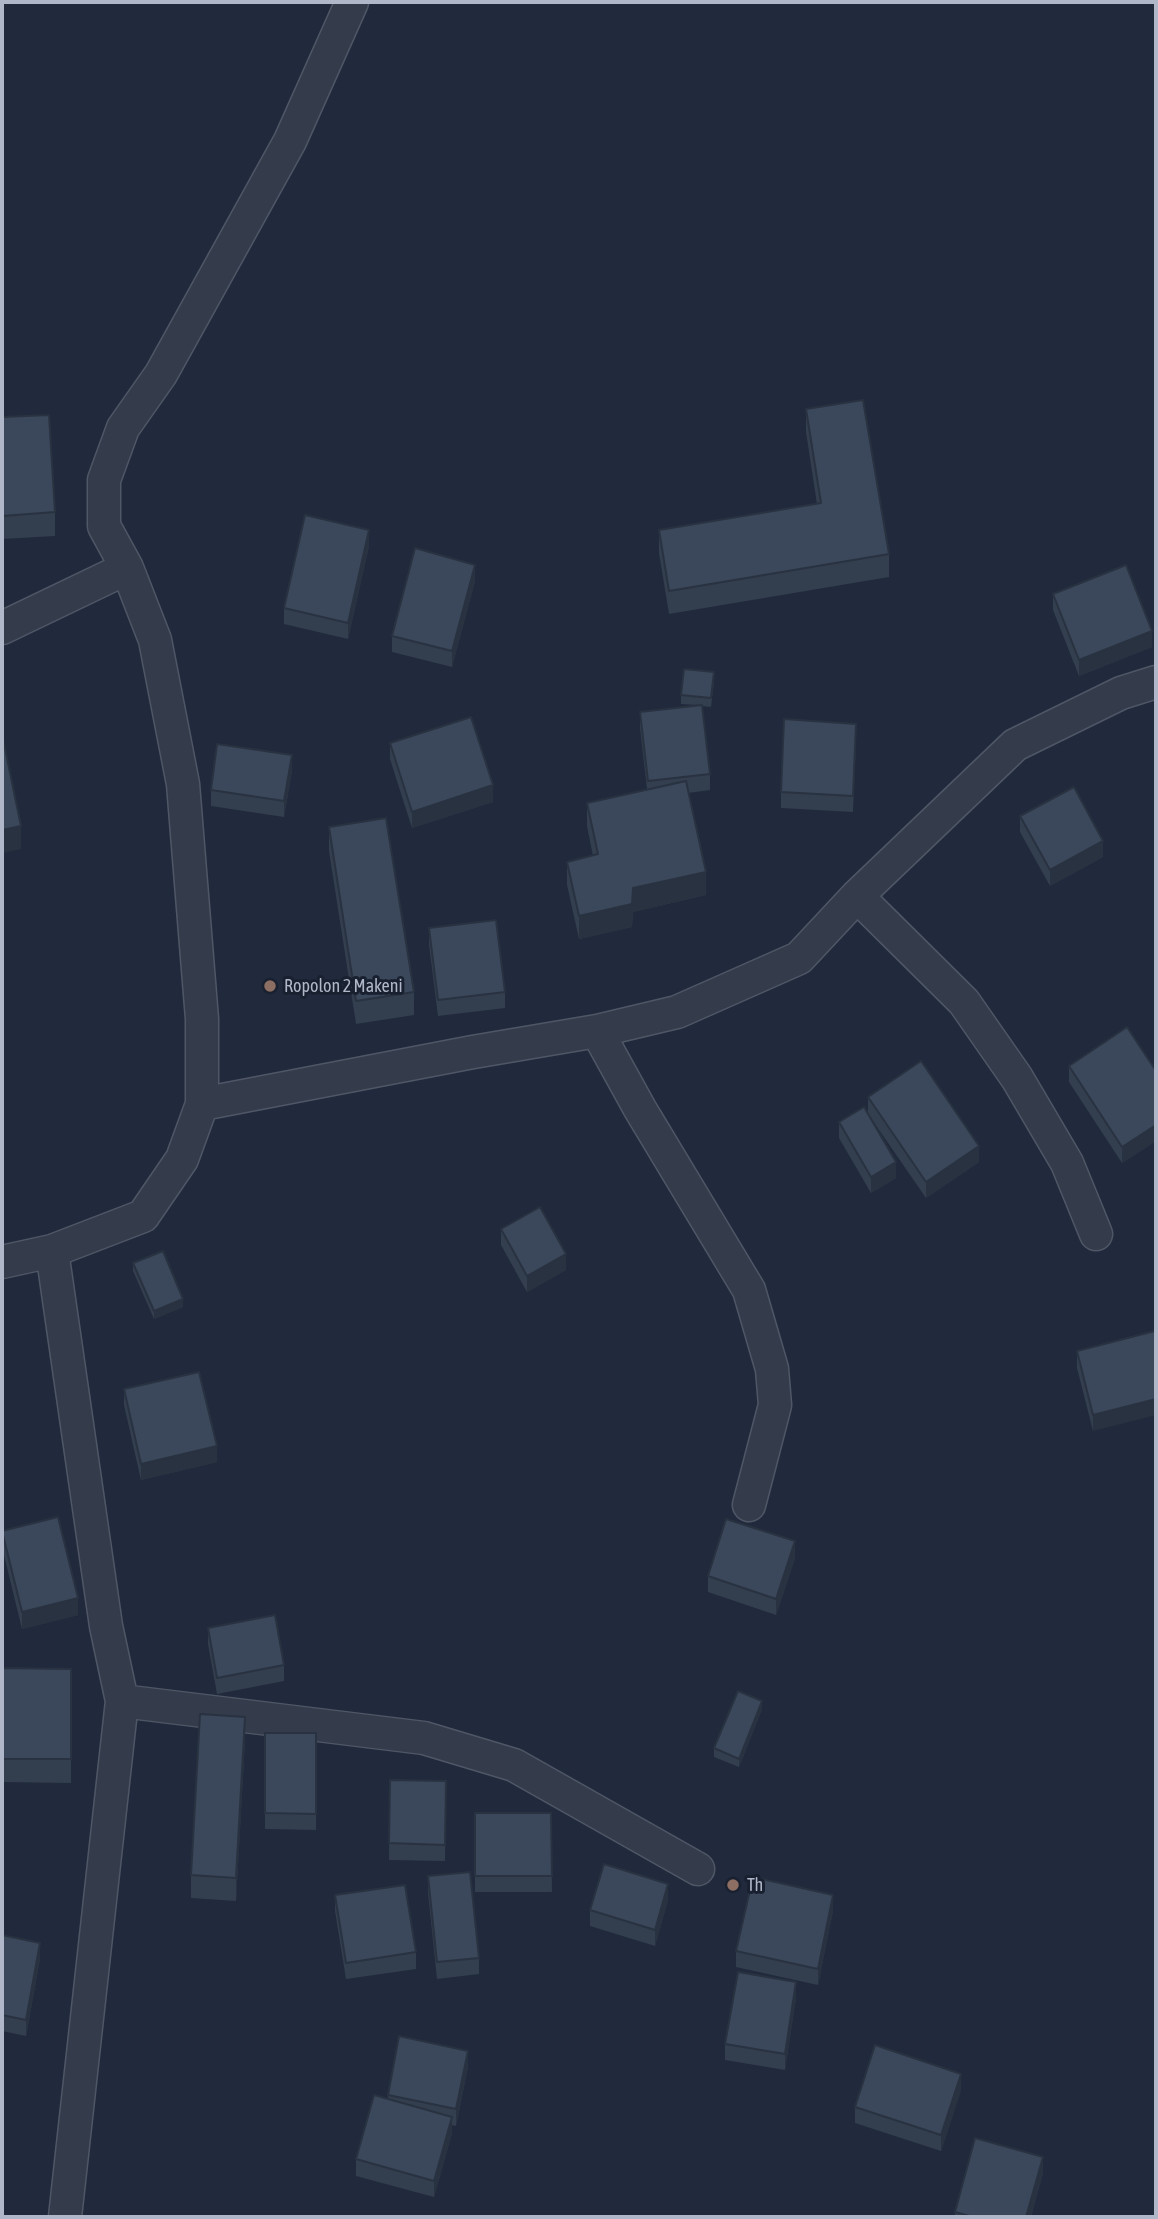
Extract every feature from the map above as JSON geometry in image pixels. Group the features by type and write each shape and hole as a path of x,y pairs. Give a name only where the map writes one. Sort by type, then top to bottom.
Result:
{"street":[{"path":"2,1262 52,1251 143,1216 182,1158 202,1104 202,1019 183,784 155,640 127,568 104,526 104,481 122,428 161,374 290,141 352,2"},
{"path":"2,628 127,568"},
{"path":"202,1104 597,1031 677,1012 799,958 857,896 1015,745 1121,694 1156,682"},
{"path":"857,896 964,1002 1017,1078 1067,1163 1096,1234"},
{"path":"597,1031 640,1109 749,1290 772,1369 775,1405 750,1505"},
{"path":"52,1251 106,1626 122,1701 65,2217"},
{"path":"122,1701 424,1738 514,1765 698,1869"}],"building":[{"path":"863,400 889,554 669,591 659,530 821,503 806,409"},
{"path":"49,415 55,512 2,516 2,417"},
{"path":"305,515 369,530 348,623 284,608"},
{"path":"415,548 475,565 452,651 392,636"},
{"path":"1126,565 1152,631 1079,660 1053,594"},
{"path":"684,669 714,672 711,698 681,695"},
{"path":"702,705 710,774 648,781 640,712"},
{"path":"471,717 493,785 412,812 390,743"},
{"path":"784,719 856,724 853,796 781,792"},
{"path":"2,734 21,826 2,830"},
{"path":"217,744 292,755 284,801 211,790"},
{"path":"686,781 706,872 633,888 632,904 579,916 567,862 598,854 587,803"},
{"path":"1074,787 1103,841 1050,870 1020,816"},
{"path":"386,818 414,992 356,1001 329,827"},
{"path":"496,920 505,992 438,1000 429,928"},
{"path":"1127,1027 1156,1071 1156,1125 1122,1147 1069,1066"},
{"path":"921,1061 979,1146 926,1182 868,1097"},
{"path":"864,1107 896,1162 871,1177 839,1122"},
{"path":"540,1207 566,1254 527,1276 501,1229"},
{"path":"163,1251 183,1299 154,1311 133,1263"},
{"path":"1155,1331 1156,1399 1093,1415 1077,1351"},
{"path":"199,1372 217,1446 141,1464 124,1389"},
{"path":"58,1517 78,1598 22,1612 2,1531"},
{"path":"726,1519 795,1541 776,1599 708,1576"},
{"path":"275,1615 284,1665 217,1678 208,1628"},
{"path":"2,1668 71,1669 71,1759 2,1759"},
{"path":"738,1691 762,1701 739,1759 714,1748"},
{"path":"200,1714 245,1717 236,1878 191,1875"},
{"path":"265,1733 316,1733 316,1814 265,1813"},
{"path":"390,1780 446,1781 445,1845 389,1843"},
{"path":"475,1813 551,1813 552,1876 475,1876"},
{"path":"604,1864 668,1884 655,1930 590,1910"},
{"path":"470,1872 479,1958 437,1962 428,1876"},
{"path":"753,1877 833,1895 818,1969 736,1951"},
{"path":"405,1885 416,1952 346,1963 335,1895"},
{"path":"2,1935 40,1943 26,2020 2,2015"},
{"path":"738,1972 796,1982 785,2054 725,2044"},
{"path":"399,2036 468,2051 456,2109 388,2095"},
{"path":"875,2045 961,2074 941,2135 855,2107"},
{"path":"374,2095 452,2117 434,2181 356,2159"},
{"path":"975,2138 1043,2157 1026,2217 973,2217 955,2212"}],"place":[{"name":"Ropolon 2 Makeni","path":"270,986"},
{"name":"Th","path":"733,1885"}]}
